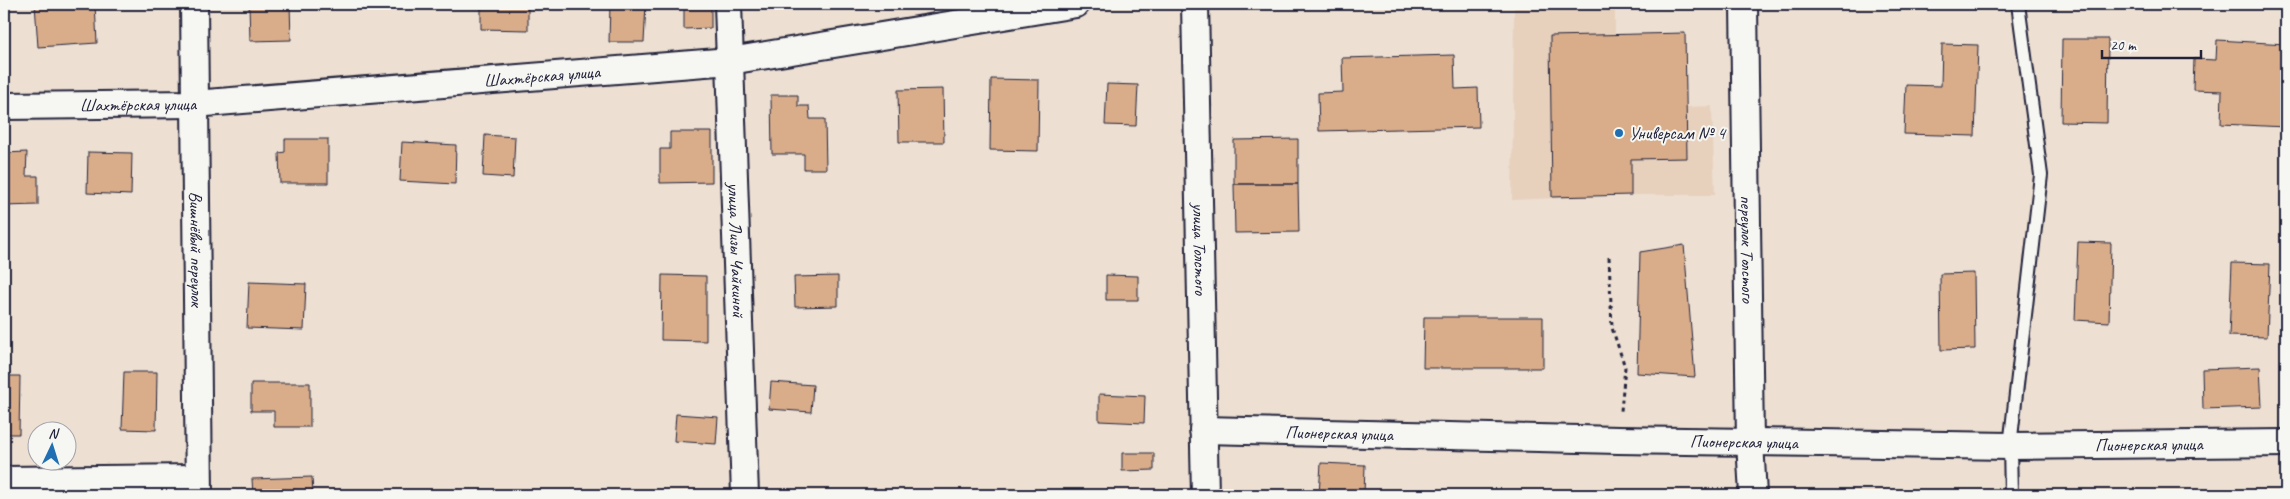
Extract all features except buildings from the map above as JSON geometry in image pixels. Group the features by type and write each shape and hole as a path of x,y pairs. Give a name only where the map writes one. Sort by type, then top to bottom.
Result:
{"street":[{"name":"Вишнёвый переулок","path":"194,4 198,486"},
{"name":"улица Лизы Чайкиной","path":"728,4 746,495"},
{"name":"Шахтёрская улица","path":"4,106 194,104 730,60 1076,4"},
{"name":"улица Толстого","path":"1195,4 1205,495"},
{"name":"переулок Толстого","path":"1744,4 1752,495"},
{"name":"Пионерская улица","path":"1203,430 1618,440 2010,446 2286,442"},
{"path":"4,480 198,486"}],"lane":[{"path":"2011,495 2010,446 2041,175 2018,4"}],"path":[{"path":"1609,257 1612,328 1625,367 1618,440"}],"shaded area":[{"path":"1514,4 1615,4 1615,35 1685,33 1686,107 1712,106 1715,195 1631,195 1512,200"}],"place":[{"name":"Универсам № 4","path":"1619,133"}]}
